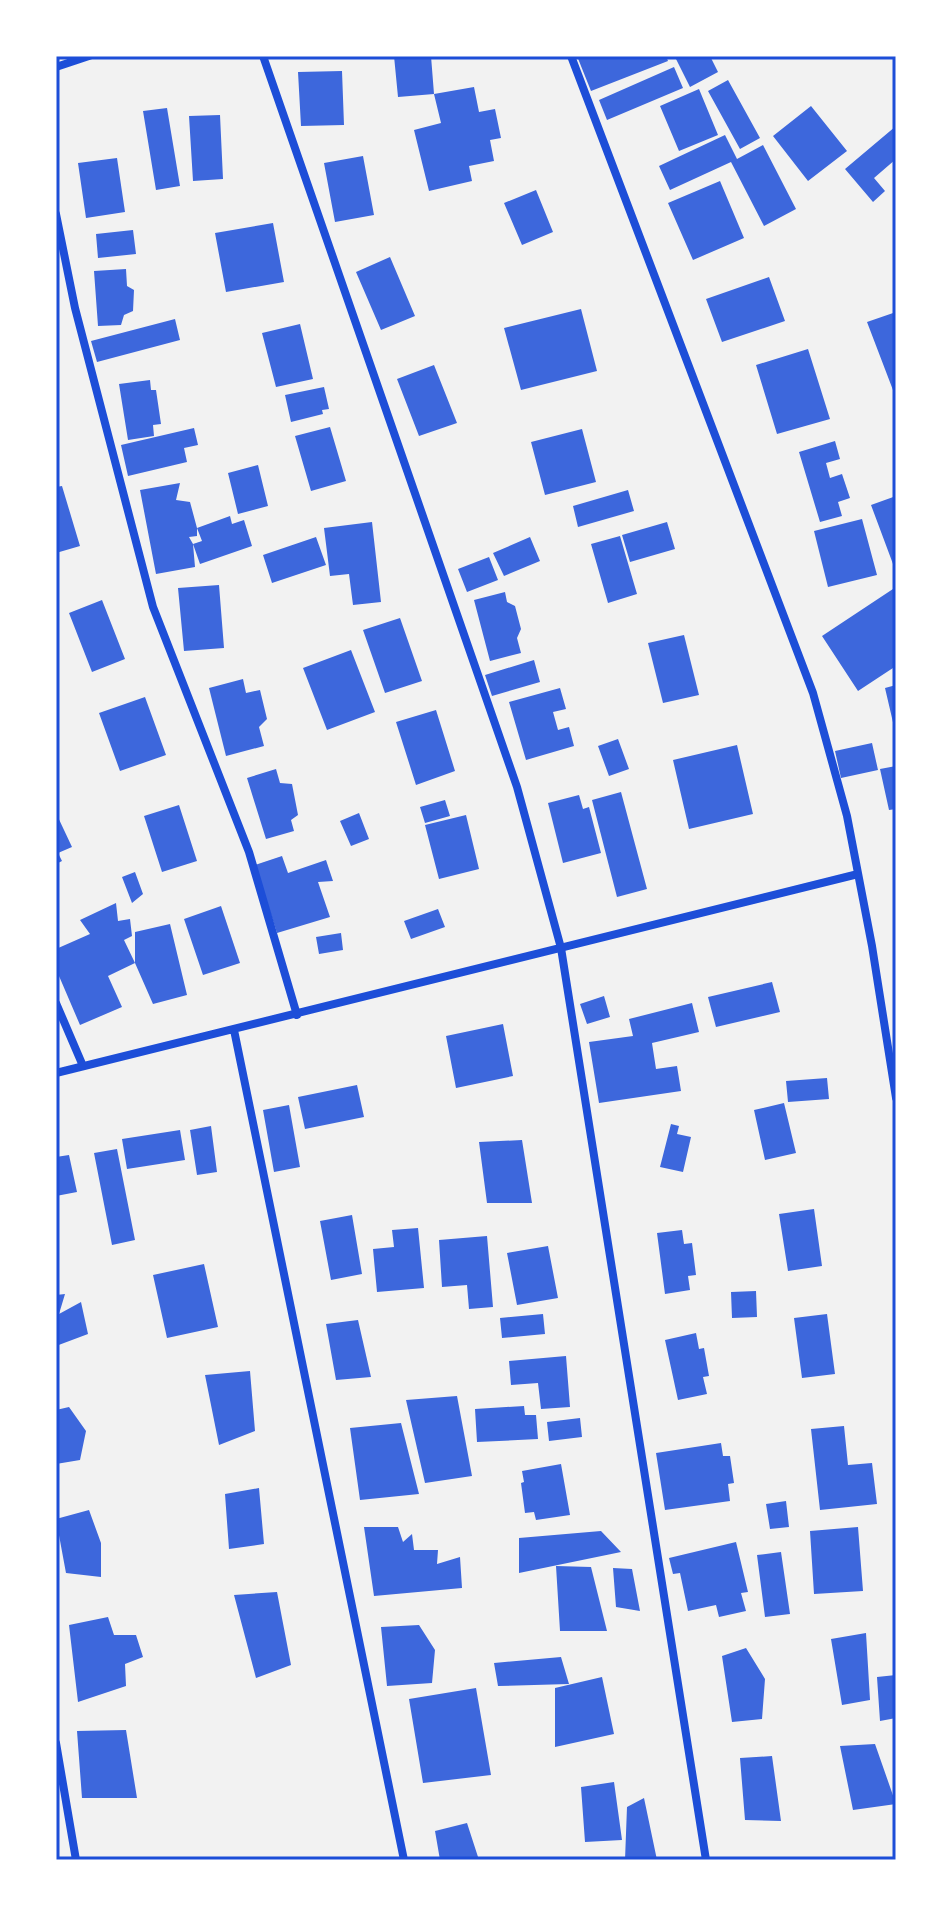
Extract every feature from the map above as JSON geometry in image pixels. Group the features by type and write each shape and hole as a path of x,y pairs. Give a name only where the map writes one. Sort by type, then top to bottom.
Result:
{"street":[{"path":"56,67 89,56"},
{"path":"263,56 517,787 561,948 706,1860"},
{"path":"571,56 813,693 847,816 896,1098"},
{"path":"56,214 75,308 153,607 249,852 297,1015"},
{"path":"56,1073 858,874"},
{"path":"56,1003 83,1066"},
{"path":"234,1030 404,1860"},
{"path":"56,1743 76,1860"}],"building":[{"path":"394,56 431,56 434,94 398,97"},
{"path":"577,56 666,56 668,61 591,91"},
{"path":"677,56 710,56 718,72 690,87"},
{"path":"674,67 683,88 607,120 599,100"},
{"path":"342,71 344,125 301,126 298,72"},
{"path":"728,80 760,138 740,149 708,91"},
{"path":"474,87 479,112 495,109 501,138 490,140 494,161 469,166 472,181 429,191 414,130 441,123 434,94"},
{"path":"699,89 718,135 679,151 660,106"},
{"path":"811,106 847,151 808,181 773,136"},
{"path":"167,108 180,186 156,190 143,111"},
{"path":"220,115 223,179 193,181 189,116"},
{"path":"896,126 896,159 874,178 885,191 873,202 845,169"},
{"path":"725,135 737,159 763,145 796,209 764,226 731,162 670,190 659,166"},
{"path":"363,156 374,215 335,222 324,163"},
{"path":"117,158 125,212 86,218 78,163"},
{"path":"720,181 744,238 693,260 668,203"},
{"path":"536,190 553,232 522,245 504,203"},
{"path":"273,223 284,282 226,292 215,233"},
{"path":"133,230 136,254 98,258 96,234"},
{"path":"390,257 415,316 381,330 356,272"},
{"path":"126,269 127,286 134,290 133,311 124,315 121,325 98,326 94,271"},
{"path":"769,277 785,321 722,342 706,299"},
{"path":"581,309 597,371 521,390 504,328"},
{"path":"896,312 896,398 867,322"},
{"path":"175,319 180,340 97,362 91,341"},
{"path":"300,324 313,379 276,387 262,333"},
{"path":"808,349 830,419 777,434 756,365"},
{"path":"434,365 457,423 419,436 397,379"},
{"path":"150,380 151,390 156,390 161,424 153,425 154,436 128,440 119,384"},
{"path":"324,387 329,409 322,410 323,414 291,422 285,395"},
{"path":"330,427 346,481 311,491 295,436"},
{"path":"194,428 198,445 184,448 187,462 128,476 121,445"},
{"path":"582,429 596,482 545,495 531,442"},
{"path":"835,441 840,459 826,463 830,478 842,474 850,498 838,502 842,516 820,522 799,452"},
{"path":"258,465 268,506 238,514 228,473"},
{"path":"180,483 176,500 190,502 197,528 197,536 189,537 193,544 195,567 156,574 140,490"},
{"path":"62,486 80,546 56,553 56,487"},
{"path":"628,490 634,511 578,527 573,506"},
{"path":"896,496 896,563 893,564 871,505"},
{"path":"230,516 232,524 244,520 252,546 200,564 193,544 202,541 197,528"},
{"path":"862,519 877,575 828,587 814,531"},
{"path":"372,522 381,602 353,605 349,574 330,576 324,528"},
{"path":"667,522 675,549 630,562 622,535"},
{"path":"620,536 637,594 608,603 591,544"},
{"path":"316,537 326,565 272,583 263,555"},
{"path":"530,537 540,561 504,576 493,553"},
{"path":"489,557 498,580 467,592 458,569"},
{"path":"219,585 224,648 184,651 178,588"},
{"path":"896,587 896,666 858,691 822,636"},
{"path":"505,592 507,602 515,606 521,629 517,638 521,653 490,661 474,600"},
{"path":"102,600 125,659 92,672 69,613"},
{"path":"400,618 422,681 385,693 363,630"},
{"path":"684,635 699,695 663,703 648,643"},
{"path":"351,650 375,712 327,730 303,668"},
{"path":"534,660 540,682 492,696 485,675"},
{"path":"243,679 246,693 260,690 267,719 259,727 264,746 226,756 209,688"},
{"path":"896,685 896,731 895,731 885,688"},
{"path":"560,688 566,709 553,712 558,730 569,727 574,746 526,760 509,702"},
{"path":"145,697 166,755 120,771 99,713"},
{"path":"436,710 455,771 416,785 396,722"},
{"path":"618,739 629,769 609,776 598,746"},
{"path":"872,743 878,770 841,778 835,751"},
{"path":"737,745 753,814 689,829 673,760"},
{"path":"896,766 896,809 889,810 880,769"},
{"path":"276,769 280,783 292,784 298,815 291,820 294,831 266,839 247,778"},
{"path":"621,792 647,889 617,897 592,800"},
{"path":"579,795 583,809 589,807 601,853 563,863 548,803"},
{"path":"445,800 450,816 425,823 420,807"},
{"path":"179,805 197,861 162,872 144,816"},
{"path":"56,813 72,847 58,853 62,861 56,864"},
{"path":"359,813 369,839 351,846 340,821"},
{"path":"466,815 479,869 439,879 425,825"},
{"path":"282,856 288,873 326,860 333,881 318,882 330,917 277,933 255,865"},
{"path":"135,872 143,894 132,903 122,877"},
{"path":"116,903 118,921 130,919 132,936 124,940 135,963 108,976 122,1007 80,1025 56,969 56,949 90,934 80,920"},
{"path":"221,906 240,963 203,975 184,919"},
{"path":"438,909 445,927 411,939 404,921"},
{"path":"170,924 187,995 153,1004 135,963 135,932"},
{"path":"341,933 343,950 319,954 316,937"},
{"path":"772,982 780,1012 716,1027 708,997"},
{"path":"604,996 610,1017 587,1024 580,1004"},
{"path":"692,1003 699,1032 652,1043 656,1069 677,1066 681,1091 599,1103 589,1042 633,1036 629,1019"},
{"path":"503,1024 513,1076 456,1088 446,1036"},
{"path":"827,1078 829,1099 788,1102 786,1081"},
{"path":"357,1085 364,1117 305,1129 298,1097"},
{"path":"784,1103 796,1153 765,1160 754,1110"},
{"path":"289,1105 300,1167 274,1172 263,1110"},
{"path":"671,1124 679,1126 677,1134 691,1137 683,1172 660,1167"},
{"path":"211,1126 217,1172 197,1175 190,1130"},
{"path":"180,1130 185,1160 127,1169 122,1139"},
{"path":"522,1140 532,1203 487,1203 479,1142"},
{"path":"117,1149 135,1240 112,1245 94,1153"},
{"path":"69,1155 77,1192 56,1196 56,1157"},
{"path":"814,1209 822,1266 788,1271 779,1214"},
{"path":"352,1215 362,1274 331,1280 320,1221"},
{"path":"418,1228 424,1288 377,1292 373,1249 394,1247 392,1230"},
{"path":"682,1230 684,1244 692,1243 696,1275 688,1276 690,1290 665,1294 657,1233"},
{"path":"487,1236 493,1307 469,1309 467,1285 442,1287 439,1240"},
{"path":"548,1246 558,1298 517,1305 507,1253"},
{"path":"204,1264 218,1327 167,1338 153,1275"},
{"path":"756,1291 757,1317 732,1318 731,1292"},
{"path":"65,1294 59,1314 81,1302 88,1334 56,1346 56,1295"},
{"path":"543,1314 545,1334 502,1338 500,1318"},
{"path":"827,1314 835,1374 802,1378 794,1318"},
{"path":"358,1320 371,1377 336,1380 326,1324"},
{"path":"696,1333 699,1349 704,1348 709,1376 703,1377 707,1394 678,1400 665,1340"},
{"path":"566,1356 570,1407 541,1409 538,1383 511,1385 509,1361"},
{"path":"250,1371 255,1431 219,1445 205,1375"},
{"path":"457,1396 472,1476 425,1483 406,1400"},
{"path":"524,1406 525,1415 536,1415 538,1439 477,1442 475,1409"},
{"path":"69,1407 86,1431 80,1460 56,1464 56,1410"},
{"path":"580,1418 582,1437 549,1441 547,1422"},
{"path":"401,1423 419,1494 360,1500 350,1428"},
{"path":"844,1426 848,1465 872,1463 877,1504 820,1510 811,1429"},
{"path":"721,1443 723,1456 730,1456 734,1483 728,1484 730,1501 665,1510 656,1453"},
{"path":"561,1464 570,1515 536,1520 534,1512 525,1513 522,1471"},
{"path":"259,1488 264,1544 229,1549 225,1494"},
{"path":"786,1501 789,1527 770,1529 766,1504"},
{"path":"89,1510 101,1543 101,1577 66,1573 56,1519"},
{"path":"364,1527 398,1527 403,1542 412,1534 414,1550 438,1550 437,1564 460,1557 462,1588 374,1596"},
{"path":"858,1527 863,1591 814,1594 810,1531"},
{"path":"601,1531 621,1552 519,1573 519,1538"},
{"path":"736,1542 748,1592 741,1593 746,1611 719,1617 716,1605 688,1611 680,1573 673,1574 669,1558"},
{"path":"781,1552 790,1614 765,1617 757,1555"},
{"path":"556,1566 591,1567 607,1631 560,1631"},
{"path":"613,1568 632,1569 640,1611 616,1607"},
{"path":"277,1592 291,1665 256,1678 234,1595"},
{"path":"108,1617 114,1635 136,1635 143,1657 125,1664 126,1686 78,1702 69,1625"},
{"path":"419,1625 435,1650 432,1683 387,1686 381,1627"},
{"path":"866,1633 870,1700 842,1705 831,1639"},
{"path":"746,1648 765,1679 762,1719 732,1722 722,1656"},
{"path":"561,1657 569,1684 498,1686 494,1663"},
{"path":"896,1675 896,1718 880,1721 877,1677"},
{"path":"602,1677 614,1734 555,1747 555,1688"},
{"path":"476,1688 491,1775 423,1783 409,1699"},
{"path":"126,1730 137,1798 82,1798 77,1731"},
{"path":"875,1744 896,1804 853,1810 840,1746"},
{"path":"772,1756 781,1821 745,1820 740,1758"},
{"path":"614,1782 622,1840 585,1842 581,1787"},
{"path":"644,1798 657,1860 625,1860 627,1807"},
{"path":"467,1823 479,1860 440,1860 435,1831"}]}
